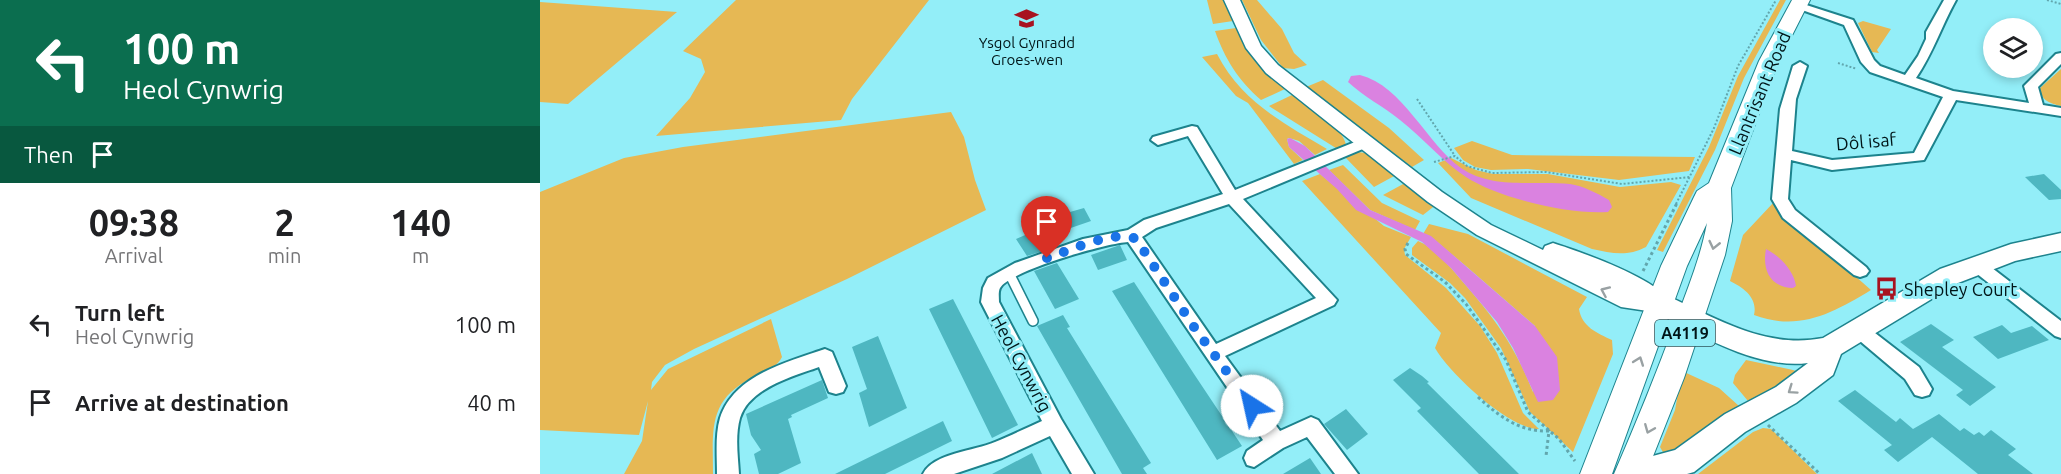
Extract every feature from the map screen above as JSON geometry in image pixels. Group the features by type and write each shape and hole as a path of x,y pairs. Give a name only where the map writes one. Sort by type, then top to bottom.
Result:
{"main road":[{"name":"Llantrisant Road","path":"1632,474 1710,263 1723,208 1719,188 1769,61 1799,3"},
{"name":"Llantrisant Road","path":"1586,468 1661,304 1674,266 1706,197 1719,188"},
{"path":"1661,304 1742,341 1773,351 1793,353 1829,348 1949,276 2011,253 2061,242"},
{"path":"1632,474 1683,462 1735,423 1786,395 1823,367 1829,348"}],"street":[{"path":"1232,0 1254,48 1272,69 1435,197 1484,230 1599,288 1629,301 1661,304"},
{"path":"1908,80 1924,56 1932,39 1932,32 1950,0"},
{"path":"1829,2 1836,9 1857,19 1849,23"},
{"path":"1799,3 1849,23 1870,65 1875,69 1951,95 2061,112"},
{"path":"2037,107 2031,86 2061,57"},
{"path":"1800,66 1790,88 1786,106 1780,199 1789,214 1860,271"},
{"name":"Dôl isaf","path":"1784,154 1832,165 1919,157 1947,107 1951,95"},
{"path":"1158,140 1192,130 1232,197 1328,300 1215,352"},
{"path":"1131,237 1150,224 1232,197 1365,143"},
{"name":"Heol Cynwrig","path":"1083,474 1054,425 990,302 990,293 995,282 1026,265 1111,237 1131,237"},
{"path":"1131,237 1136,239 1196,330 1215,352 1276,442"},
{"path":"1977,265 2061,332"},
{"path":"1860,331 1911,373 1922,389"},
{"path":"728,474 730,417 742,397 764,381 825,357 836,386"},
{"path":"934,474 957,462 995,452 1054,425"},
{"path":"1254,458 1276,442 1311,426 1347,474"}],"lane":[{"path":"1009,273 1033,321"}],"path":[{"path":"1643,271 1714,128 1738,66 1776,0"},
{"path":"2047,0 2061,4"},
{"path":"1838,63 1861,70"},
{"path":"1417,99 1454,156 1467,166 1492,173 1546,172 1622,184 1690,177"},
{"path":"1434,162 1454,156"},
{"path":"1408,243 1405,249 1406,254 1455,291 1488,332 1506,360 1528,412 1586,468"},
{"path":"1478,397 1492,410 1519,427 1540,432 1549,431"},
{"path":"1767,424 1820,474"},
{"path":"1546,456 1549,431"}],"shaded area":[{"path":"736,0 929,0 852,99 841,120 656,136 690,98 705,72 701,59 683,51"},
{"path":"1207,0 1224,0 1233,21 1213,24"},
{"path":"1242,0 1257,0 1282,29 1294,53 1307,65 1294,69 1283,68 1261,40"},
{"path":"1780,0 1786,0 1744,78 1715,150 1663,252 1657,250 1709,147 1738,76"},
{"path":"540,2 677,12 568,104 540,102"},
{"path":"1863,21 1891,29 1877,50 1879,53 1872,52 1858,23"},
{"path":"1236,28 1259,64 1285,89 1261,100 1239,77 1223,51 1215,31"},
{"path":"1217,54 1227,71 1251,98 1279,120 1327,149 1315,155 1299,141 1289,138 1287,139 1289,147 1303,160 1294,164 1248,103 1236,96 1202,57"},
{"path":"2061,69 2061,106 2050,103 2044,98 2040,88"},
{"path":"1360,75 1375,81 1389,91 1449,158 1473,175 1500,182 1575,185 1609,200 1612,207 1608,212 1554,208 1534,204 1480,185 1457,171 1400,120 1348,82 1351,76"},
{"path":"1323,80 1389,128 1424,160 1412,167 1306,87"},
{"path":"1292,95 1332,124 1339,131 1346,145 1339,150 1269,106"},
{"path":"951,112 964,137 975,180 986,210 847,279 694,349 665,365 652,382 651,390 668,369 771,319 782,357 773,367 737,387 720,407 713,431 713,474 624,474 642,441 648,401 639,435 540,430 540,192 624,158 683,147"},
{"path":"1290,138 1305,146 1370,210 1431,236 1535,326 1557,357 1560,390 1553,400 1538,402 1513,348 1497,322 1451,268 1422,242 1356,210 1337,189 1289,147 1287,139"},
{"path":"1472,141 1512,155 1695,157 1689,171 1619,180 1528,169 1491,170 1475,167 1463,160 1454,148"},
{"path":"1357,152 1366,153 1396,175 1374,187 1344,156"},
{"path":"1451,158 1476,170 1493,174 1548,174 1620,187 1671,182 1681,185 1646,247 1632,252 1612,253 1592,249 1471,198 1438,163"},
{"path":"1343,165 1382,203 1420,221 1415,230 1370,210 1329,170"},
{"path":"1320,174 1384,226 1411,237 1404,249 1405,255 1446,288 1480,326 1497,353 1523,413 1539,429 1527,427 1512,420 1481,398 1453,372 1435,348 1441,333 1302,181"},
{"path":"1405,183 1437,204 1423,215 1383,195"},
{"path":"1774,202 1780,210 1871,290 1843,306 1815,318 1801,321 1770,320 1754,315 1754,304 1749,294 1730,281 1743,235"},
{"path":"1429,224 1468,234 1587,297 1579,309 1583,320 1591,329 1612,340 1613,354 1573,452 1530,412 1501,348 1465,298 1450,283 1412,255 1412,248 1418,241 1425,244 1448,264 1494,321 1511,347 1533,392 1535,326 1431,237 1423,234"},
{"path":"1766,249 1786,264 1796,286 1785,287 1773,281 1765,264"},
{"path":"1746,360 1799,372 1766,393 1748,401 1733,383 1735,375"},
{"path":"1682,371 1719,388 1739,406 1673,452 1664,454 1660,447 1675,410"},
{"path":"1763,428 1771,429 1817,474 1698,474 1753,432"}],"building":[{"path":"2044,174 2061,190 2061,199 2049,200 2025,177"},
{"path":"1084,208 1091,221 1062,231 1056,216"},
{"path":"1032,232 1043,251 1027,256 1016,239"},
{"path":"1120,245 1127,260 1098,270 1091,255"},
{"path":"1057,263 1079,299 1055,309 1034,271"},
{"path":"1134,282 1242,446 1217,460 1112,291"},
{"path":"953,299 1018,425 992,438 929,309"},
{"path":"1063,315 1070,327 1067,328 1151,463 1143,468 1147,474 1122,474 1037,326"},
{"path":"1931,324 1954,340 1942,347 1996,387 1970,406 1956,395 1963,390 1900,342"},
{"path":"2002,325 2011,333 2032,326 2049,340 1998,359 1973,337"},
{"path":"878,336 907,408 869,427 859,393 867,389 852,347"},
{"path":"1410,368 1429,382 1427,383 1519,474 1479,474 1417,411 1421,408 1393,380"},
{"path":"822,380 828,398 791,415 792,417 788,419 801,463 778,474 759,474 754,454 761,450 751,435 746,414"},
{"path":"1855,390 1896,422 1900,418 1913,429 1939,414 1960,431 1964,428 1974,435 1979,432 1984,436 1991,430 2016,449 2008,455 2033,474 1978,474 1932,437 1898,462 1884,450 1892,445 1838,401"},
{"path":"1346,409 1368,434 1347,450 1324,424"},
{"path":"943,421 952,441 885,474 835,474"},
{"path":"1032,453 1042,474 992,474"},
{"path":"1310,458 1321,474 1283,474"}],"place":[{"name":"Ysgol Gynradd Groes-wen","path":"1027,18"},
{"name":"Shepley Court","path":"1886,289"}],"route":[{"path":"1047,258 1111,237 1124,235 1136,239 1196,330 1215,352 1252,406"}]}
